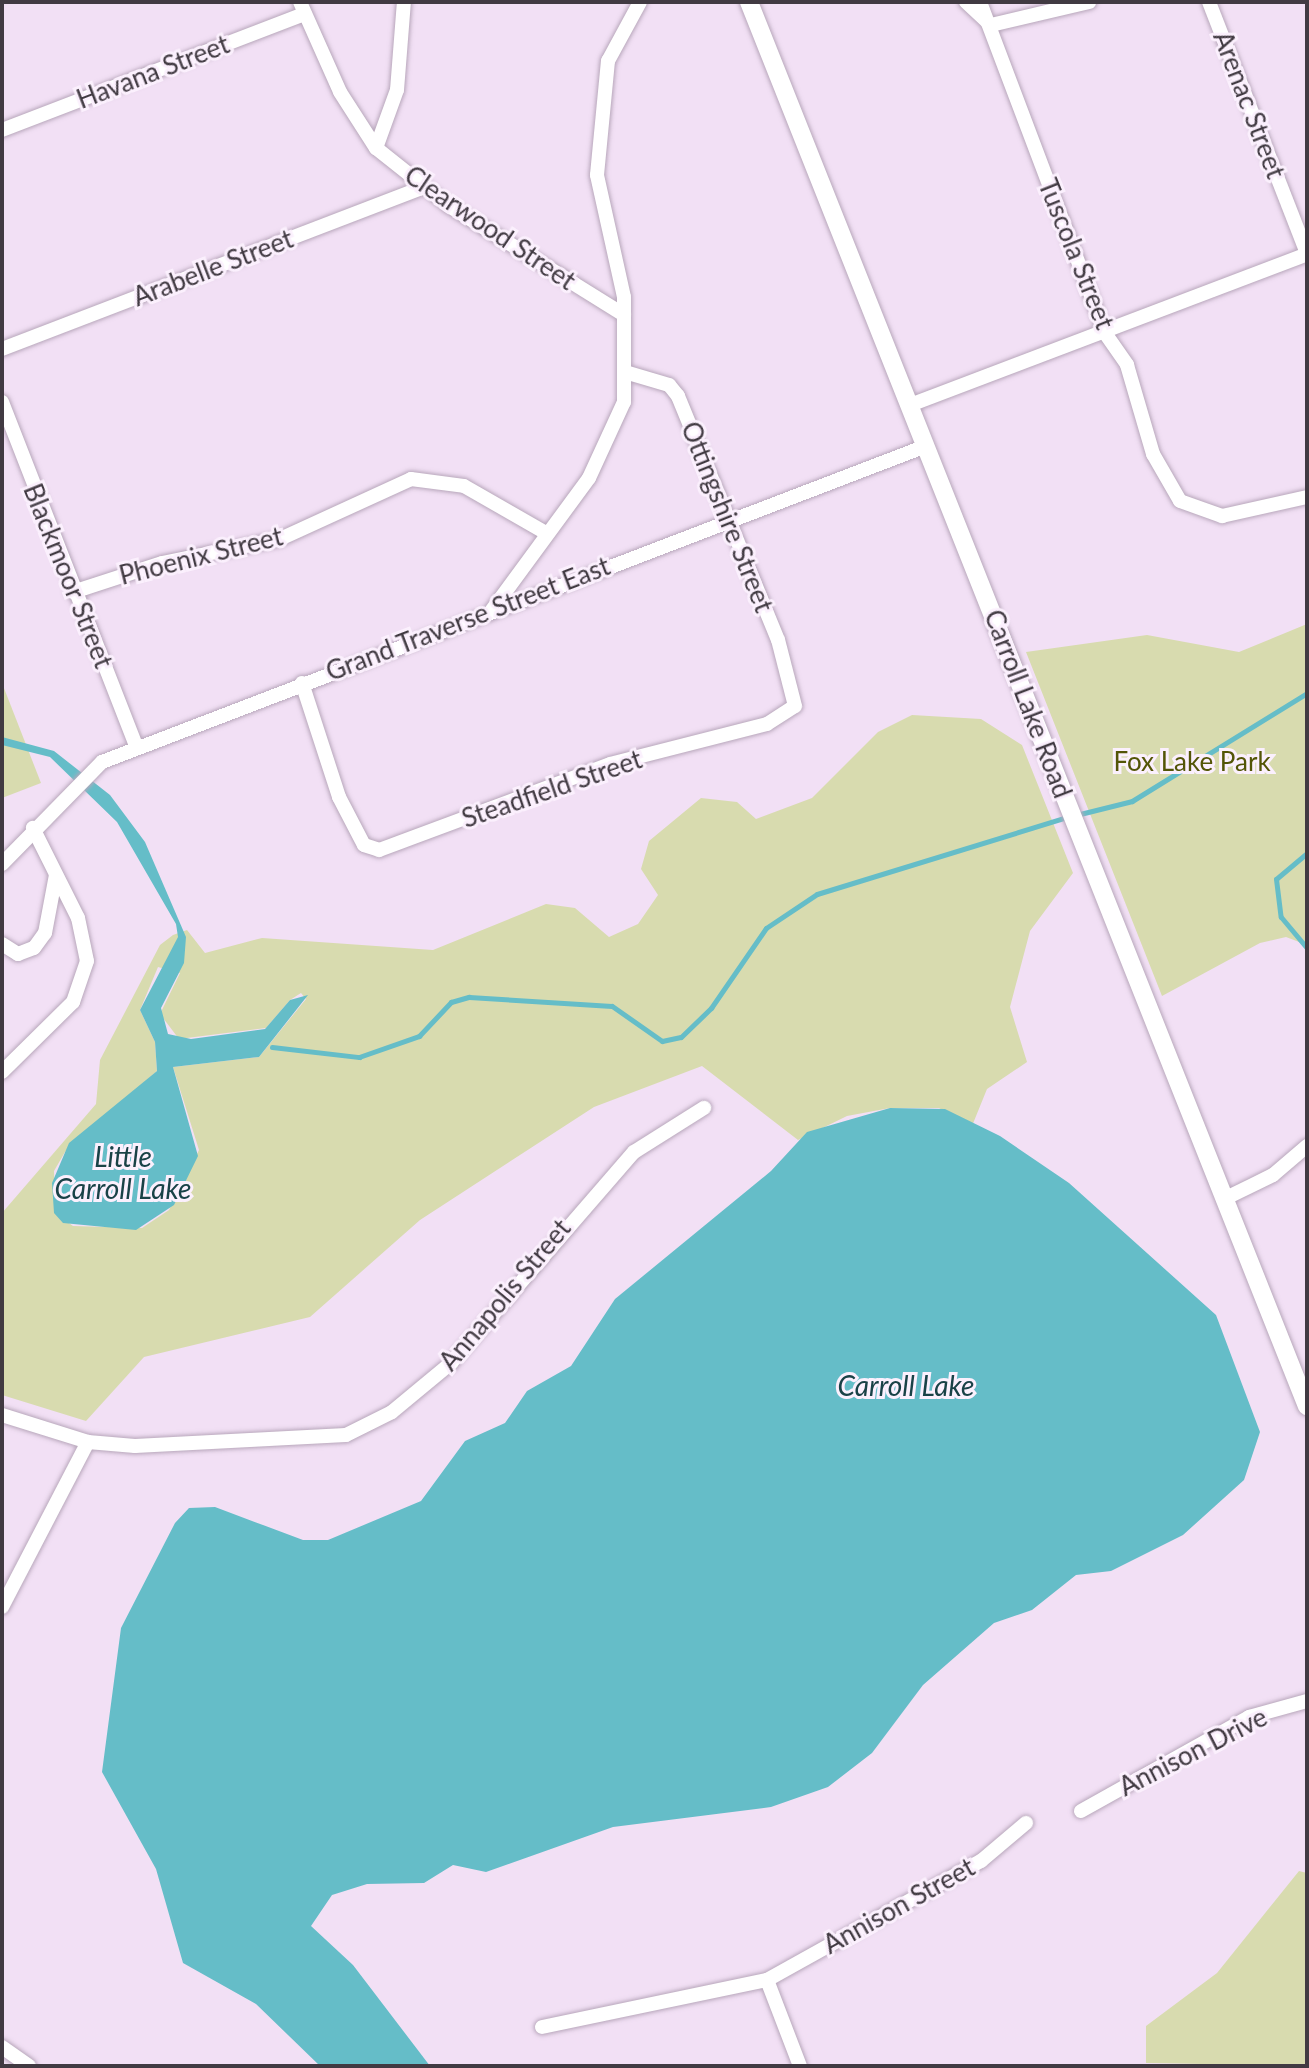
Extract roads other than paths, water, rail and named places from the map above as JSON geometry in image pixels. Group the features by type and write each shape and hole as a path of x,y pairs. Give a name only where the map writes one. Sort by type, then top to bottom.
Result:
{"street":[{"path":"376,148 397,90 404,2"},
{"path":"491,612 589,478 624,402 624,315 597,175 608,61 640,2"},
{"name":"Carroll Lake Road","path":"749,2 1307,1406"},
{"path":"966,2 991,25 1089,2"},
{"name":"Tuscola Street","path":"980,2 1105,333 1127,365 1153,454 1180,501 1222,516 1307,497"},
{"name":"Arenac Street","path":"1209,2 1307,253"},
{"name":"Clearwood Street","path":"302,8 376,148 423,187 624,315"},
{"name":"Havana Street","path":"2,130 302,8"},
{"name":"Arabelle Street","path":"2,349 423,187"},
{"path":"910,405 1105,333 1307,253"},
{"name":"Ottingshire Street","path":"625,372 669,385 678,396 797,693"},
{"name":"Blackmoor Street","path":"2,402 73,592 137,748"},
{"name":"Grand Traverse Street East","path":"33,828 91,772 137,748 726,519 926,446"},
{"name":"Phoenix Street","path":"73,592 162,563 280,539 411,479 464,486 546,533"},
{"name":"Steadfield Street","path":"302,683 351,824 364,845 388,850 610,764 767,724 795,706 797,693"},
{"path":"2,864 33,828 85,939 82,983 73,1002 2,1072"},
{"path":"2,944 18,954 34,948 45,933 56,875"},
{"name":"Annapolis Street","path":"2,1415 88,1442 278,1444 370,1425 451,1363 634,1152 704,1108"},
{"path":"1226,1198 1273,1175 1307,1146"},
{"path":"2,1607 88,1442"},
{"name":"Annison Drive","path":"1081,1811 1249,1717 1307,1701"},
{"name":"Annison Street","path":"767,1980 981,1861 1026,1823"},
{"path":"542,2027 767,1980 800,2066"},
{"path":"2,2047 29,2066"}],"water":[{"name":"Little Carroll Lake","path":"2,737 54,751 110,795 145,842 186,937 184,963 161,1008 168,1034 191,1039 265,1029 290,1000 308,995 259,1057 173,1067 198,1156 174,1205 136,1230 63,1223 54,1213 52,1183 69,1143 157,1071 155,1042 140,1010 178,937 176,924 117,822 50,757 2,745"},
{"name":"Carroll Lake","path":"890,1108 945,1109 1000,1136 1069,1183 1216,1315 1260,1432 1244,1480 1183,1535 1111,1571 1076,1575 1032,1610 994,1623 923,1685 872,1753 828,1787 771,1807 613,1827 486,1872 453,1865 424,1883 367,1884 332,1895 311,1926 353,1965 430,2066 320,2066 256,2004 183,1963 156,1869 102,1772 121,1628 175,1523 189,1508 215,1507 303,1540 328,1540 421,1501 465,1441 505,1423 527,1391 571,1366 615,1299 771,1171 807,1132"}],"waterway":[{"path":"1076,815 1132,801 1307,693"},
{"path":"272,1047 359,1057 419,1036 451,1002 469,997 612,1006 662,1041 681,1037 711,1008 766,928 817,894 1067,817"},
{"path":"1307,853 1276,879 1281,917 1307,948"}],"park label":[{"name":"Fox Lake Park","path":"1192,762"}]}
